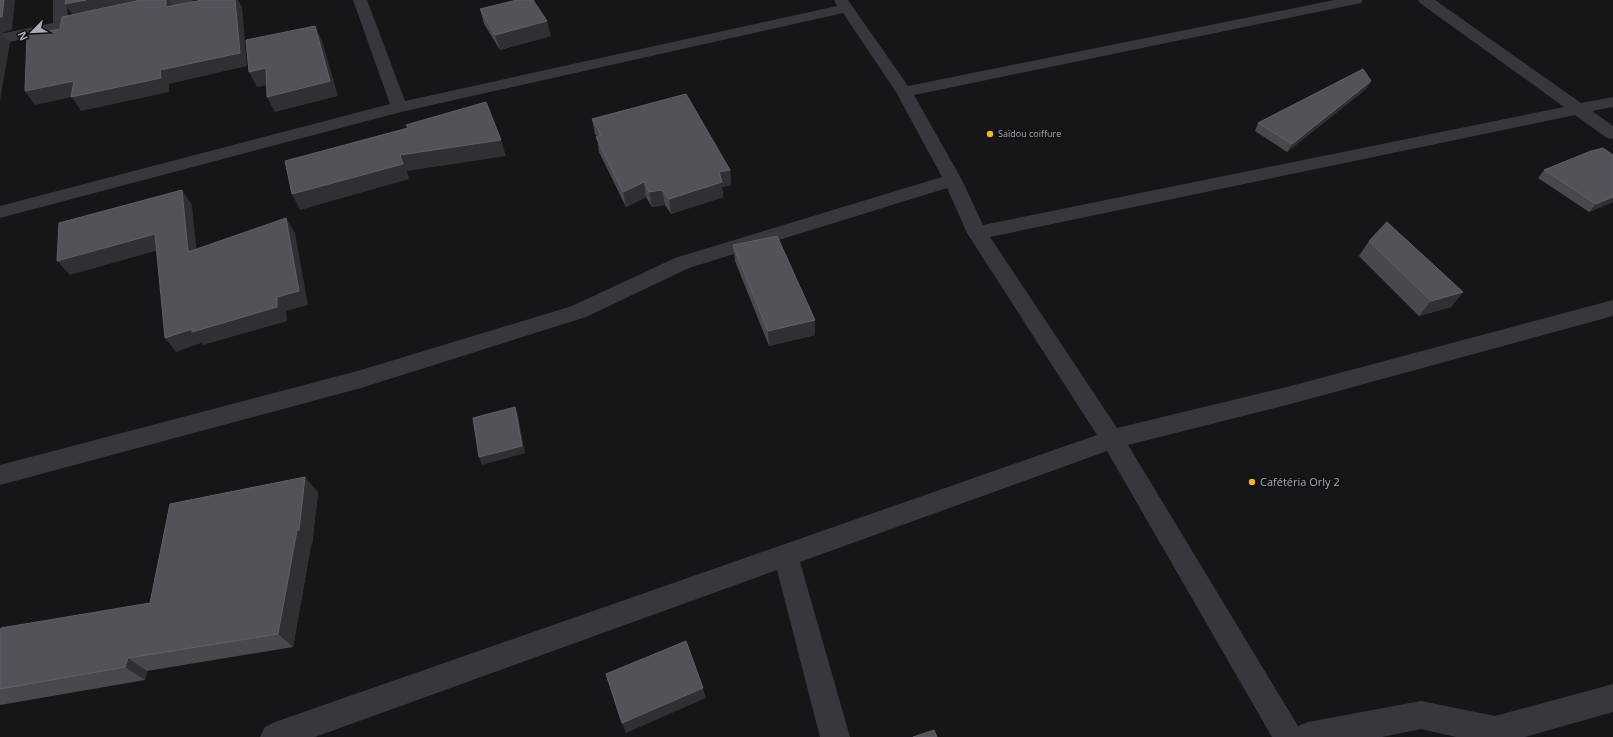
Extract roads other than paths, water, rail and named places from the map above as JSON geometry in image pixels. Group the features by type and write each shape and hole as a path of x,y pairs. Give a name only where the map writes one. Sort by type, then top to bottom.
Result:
{"street":[{"path":"60,0 61,26"},
{"path":"127,12 186,0"},
{"path":"360,0 399,107"},
{"path":"904,92 1356,0"},
{"path":"1425,0 1613,134"},
{"path":"0,216 399,107 844,4 904,92 952,180 978,233 1112,440 1288,737"},
{"path":"0,39 105,17"},
{"path":"978,233 1613,102"},
{"path":"0,475 361,379 579,312 682,263 952,180"},
{"path":"275,737 1112,440 1287,396 1613,308"},
{"path":"786,556 835,737"},
{"path":"1308,737 1421,715 1495,731 1613,698"}],"place":[{"name":"Saïdou coiffure","path":"990,134"},
{"name":"Cafétéria Orly 2","path":"1252,482"}]}
